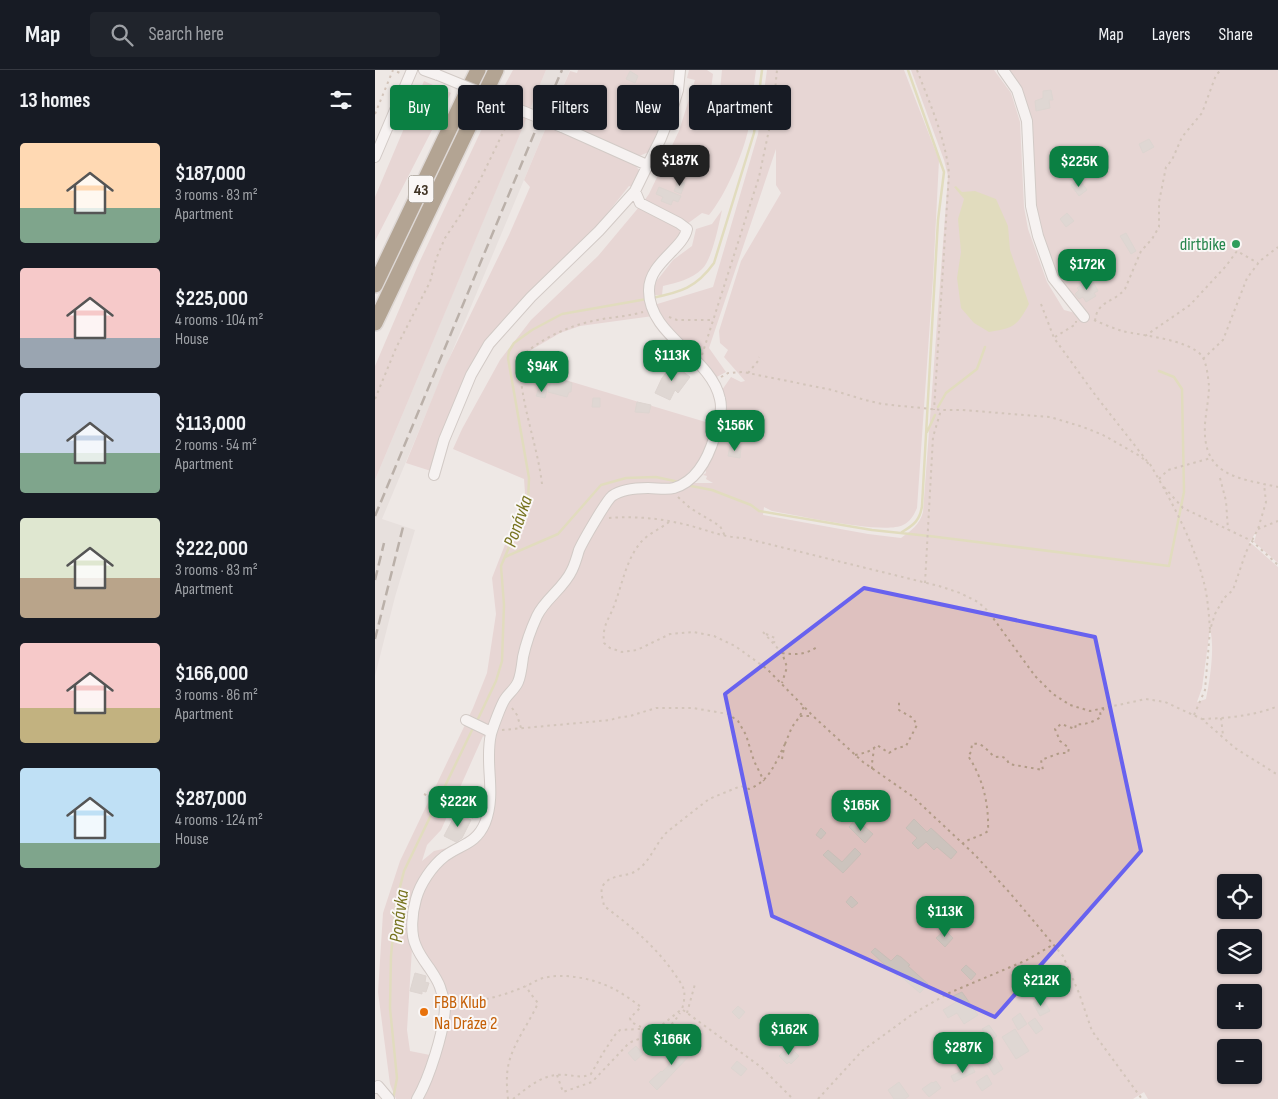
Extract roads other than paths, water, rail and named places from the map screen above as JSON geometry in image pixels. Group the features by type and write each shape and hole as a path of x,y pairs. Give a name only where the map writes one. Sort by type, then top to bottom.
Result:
{"highway":[{"name":"43","path":"375,285 478,70"},
{"name":"43","path":"375,323 496,70"}],"street":[{"path":"375,157 378,142 412,70"},
{"path":"424,70 647,165"},
{"path":"434,475 444,440 468,383 489,344 531,297 599,231 635,191 661,138 672,110 678,90 680,70"},
{"path":"1003,70 1017,90 1027,121 1031,206 1035,227 1053,278 1084,317"},
{"path":"417,1099 434,1056 445,1005 439,984 415,945 412,926 416,900 422,885 433,867 446,856 476,838 485,823 492,792 489,761 491,732 505,699 518,682 525,647 537,615 546,602 561,588 572,572 581,547 597,521 605,503 613,496 635,488 675,487 687,482 699,470 708,455 721,413 720,398 713,382 693,356 667,332 652,309 648,289 657,267 685,237 687,229 640,203 635,191"},
{"path":"466,720 491,732"},
{"path":"375,1088 378,1086 388,1096"}],"waterway":[{"name":"Ponávka","path":"652,298 687,288 701,278 714,263 754,133 762,70"},
{"path":"902,532 916,522 922,506 938,220 944,172 908,70"},
{"name":"Ponávka","path":"477,721 496,681 502,661 504,605 501,566 528,502 529,478 508,358 509,351 514,343 532,330 562,314 647,299"},
{"path":"938,407 946,393 977,369 985,347"},
{"path":"686,485 712,490 751,505 759,511 872,530 1169,566 1184,492 1182,389 1174,377 1159,371"},
{"path":"927,432 935,415"},
{"path":"505,557 558,534 601,485 626,478 656,477 679,482"},
{"name":"Ponávka","path":"393,1099 397,1078 390,1008 391,956 396,903 404,871 474,726"}],"railway":[{"path":"556,85 562,70"},
{"path":"375,516 536,130"},
{"path":"375,639 404,523"},
{"path":"375,580 384,543"}],"place":[{"name":"dirtbike","path":"1236,244"},
{"name":"FBB Klub Na Dráze 2","path":"424,1012"}]}
